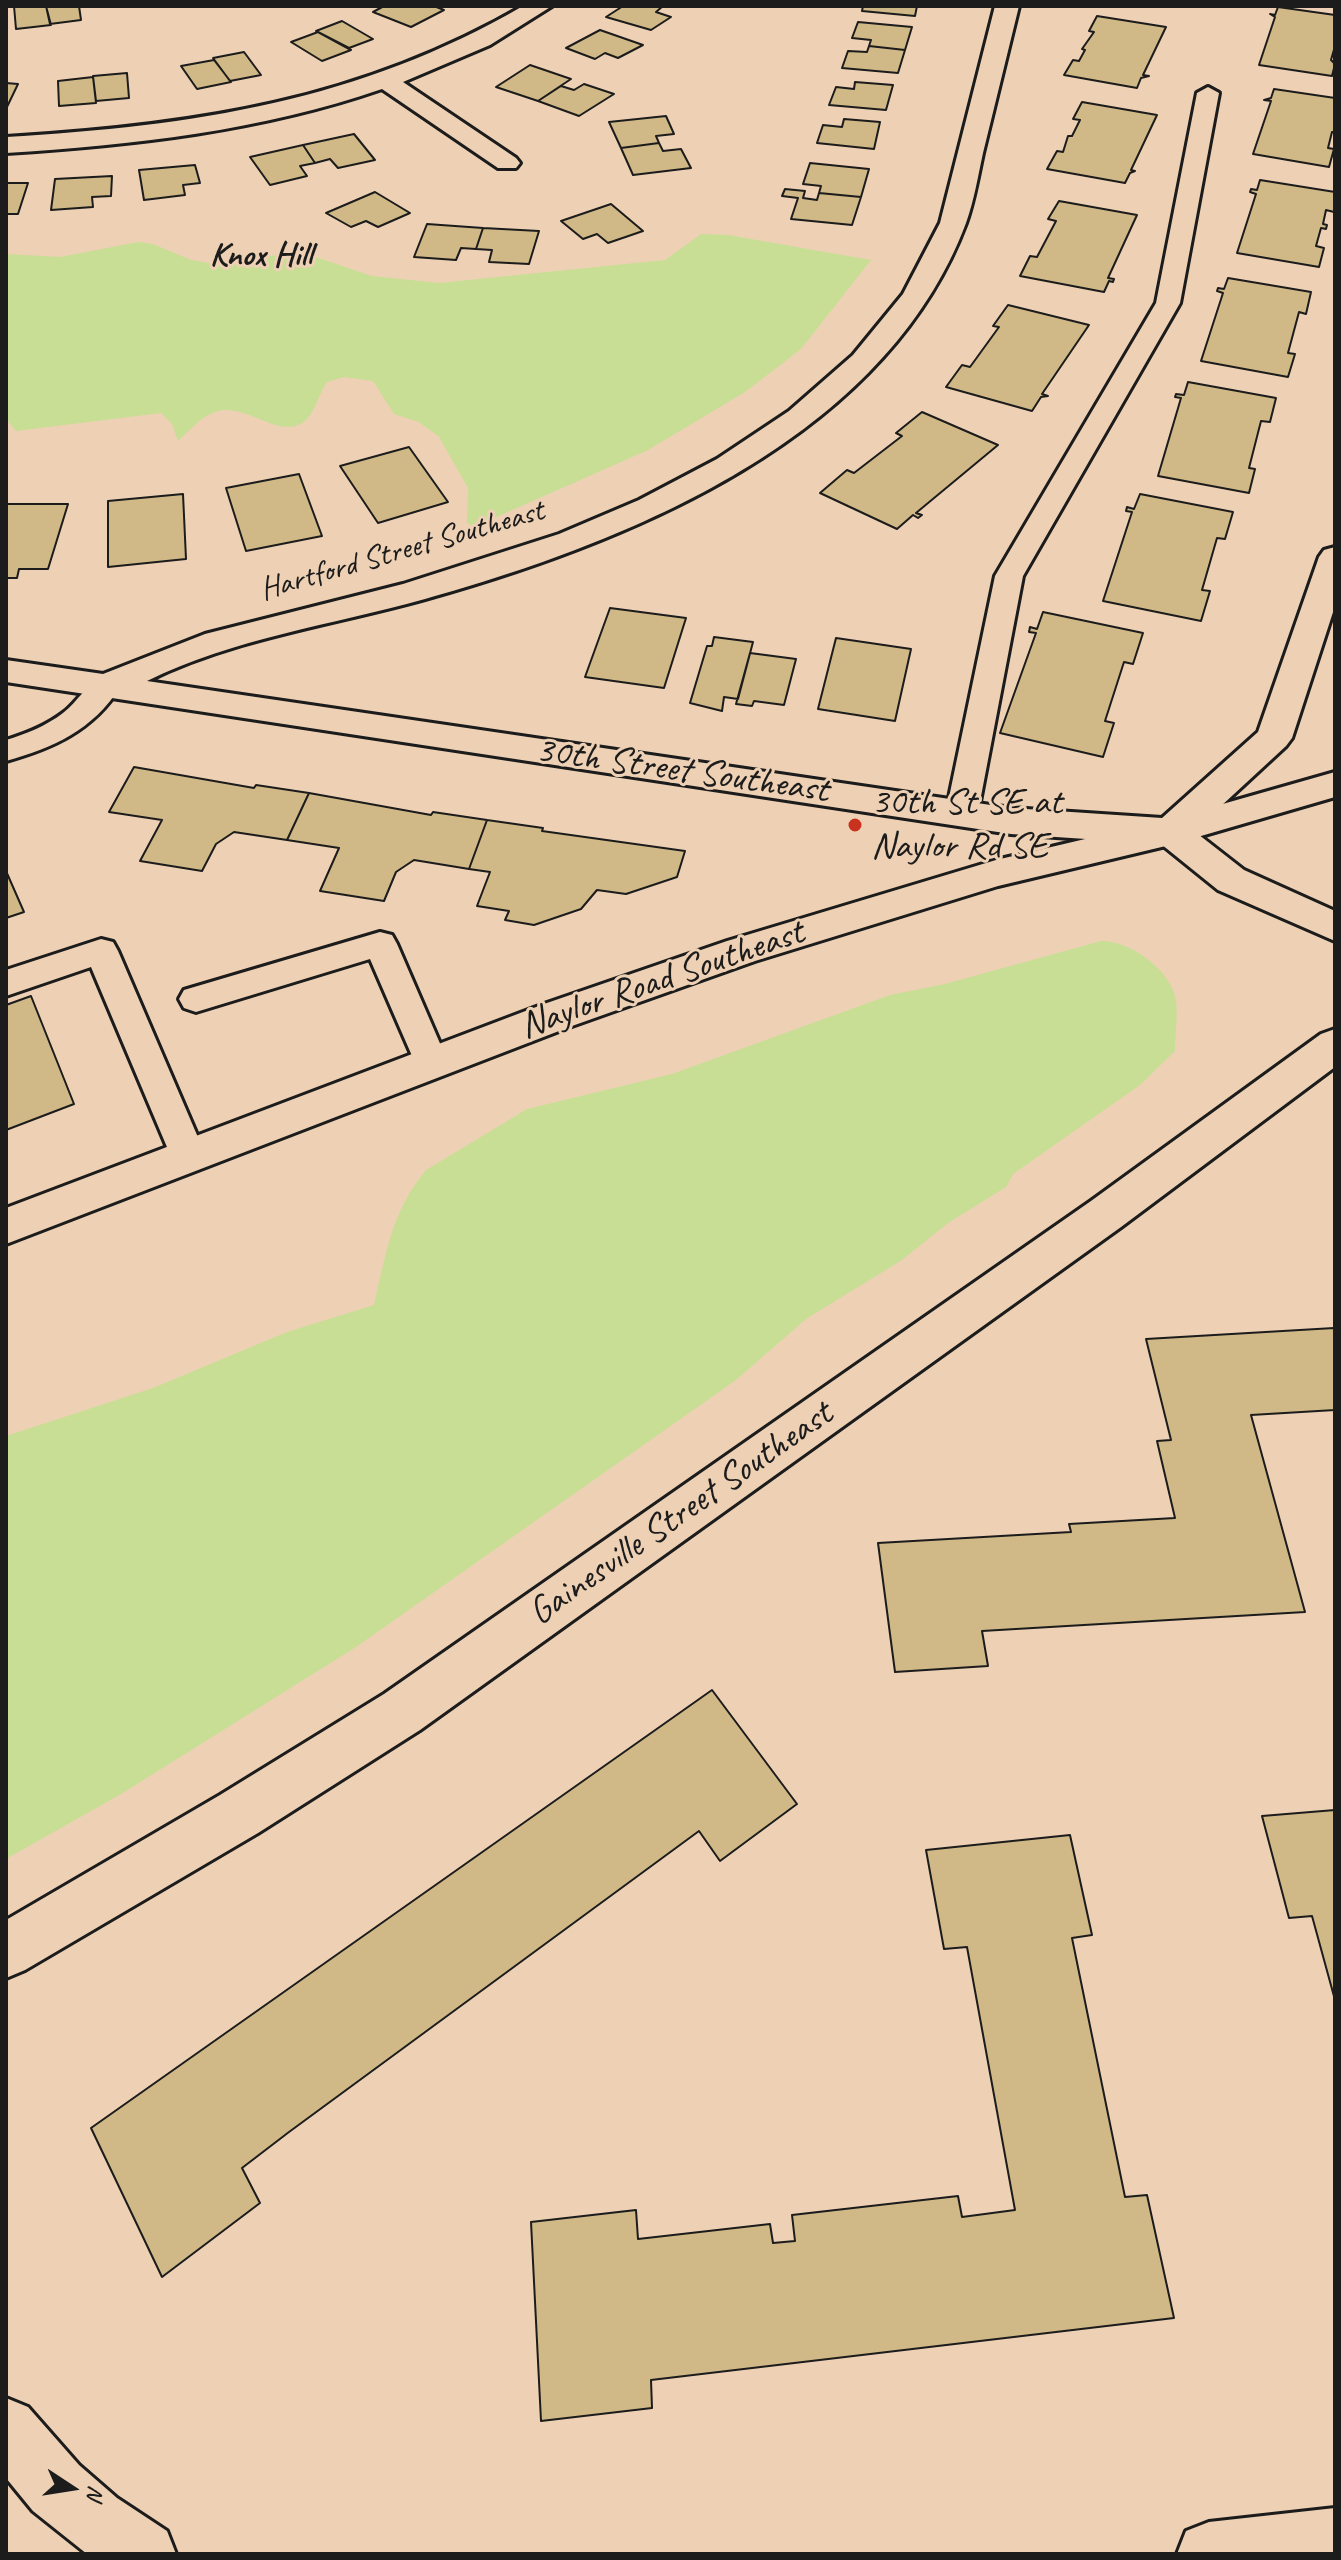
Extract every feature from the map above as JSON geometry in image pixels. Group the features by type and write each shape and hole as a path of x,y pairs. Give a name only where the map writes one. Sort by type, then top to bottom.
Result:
{"street":[{"path":"6,145 113,137 195,126 291,106 383,79 463,48 540,6"},
{"name":"Hartford Street Southeast","path":"105,687 153,663 204,644 452,581 565,542 696,482 763,442 825,398 892,329 941,257 953,223 1007,6"},
{"path":"383,79 507,163"},
{"path":"1335,557 1274,738 1170,832 1231,880 1335,927"},
{"name":"30th Street Southeast","path":"6,671 1011,821 1170,832"},
{"name":"Naylor Road Southeast","path":"6,1226 431,1062 667,976 996,873 1170,832 1335,784"},
{"name":"Gainesville Street Southeast","path":"6,1951 239,1814 413,1704 1106,1214 1335,1045"},
{"path":"6,2429 56,2488 94,2521 144,2554"},
{"path":"1209,2554 1335,2540"}],"lane":[{"path":"962,812 1009,576 1168,303 1208,93"},
{"path":"6,751 53,737 91,705 105,687"},
{"path":"196,999 380,944 431,1062"},
{"path":"6,983 101,951 188,1156"}],"green space":[{"path":"701,234 728,235 871,260 801,349 745,392 648,450 474,527 467,523 468,488 439,437 419,422 394,414 373,381 344,377 327,382 309,416 296,426 275,425 241,412 218,411 201,420 178,441 172,424 161,413 16,431 6,419 6,254 60,257 138,242 153,244 191,260 220,265 288,253 310,255 372,276 439,283 665,260"},
{"path":"1101,941 1125,946 1148,959 1166,978 1176,1000 1175,1051 1140,1085 1013,1174 1006,1187 948,1223 902,1260 806,1319 736,1380 356,1647 121,1794 6,1859 6,1436 153,1388 287,1332 374,1305 397,1218 426,1170 527,1109 672,1074 890,995 945,984"}],"building":[{"path":"14,6 46,6 51,25 16,29"},
{"path":"46,6 79,6 81,20 50,24"},
{"path":"384,6 434,6 444,10 411,27 373,12"},
{"path":"623,6 663,6 656,12 671,17 651,30 606,17"},
{"path":"863,6 917,6 915,16 862,11"},
{"path":"1278,7 1335,15 1335,46 1331,60 1335,64 1332,76 1259,65 1275,17 1270,14 1275,15"},
{"path":"1097,16 1166,27 1143,75 1149,76 1141,78 1137,88 1064,75 1073,60 1079,61 1085,50 1082,49 1094,32 1089,31"},
{"path":"342,21 373,39 349,48 316,31"},
{"path":"858,22 912,27 905,50 869,46 871,40 852,38"},
{"path":"600,30 643,45 618,58 605,53 595,59 566,48"},
{"path":"318,32 351,50 322,61 291,42"},
{"path":"869,46 905,50 898,73 842,68 848,51 867,52"},
{"path":"244,52 261,75 230,81 213,58"},
{"path":"214,60 231,82 197,89 181,66"},
{"path":"530,65 571,79 538,101 496,87"},
{"path":"127,73 129,98 96,101 93,76"},
{"path":"93,77 96,103 59,106 58,81"},
{"path":"855,82 893,85 886,110 829,105 836,87 854,89"},
{"path":"6,83 18,84 6,109"},
{"path":"584,84 614,94 579,116 538,101 561,86 574,90"},
{"path":"1274,89 1335,98 1335,132 1332,132 1328,148 1334,149 1329,167 1253,154 1271,101 1264,100 1271,98"},
{"path":"1082,102 1157,115 1131,170 1135,171 1130,173 1125,183 1047,169 1057,151 1063,152 1068,136 1072,136 1080,120 1073,119"},
{"path":"666,116 674,134 656,136 659,143 621,148 609,122"},
{"path":"844,119 880,122 874,149 817,143 823,125 842,127"},
{"path":"354,134 375,160 338,168 330,159 315,163 303,145"},
{"path":"659,143 663,151 681,149 691,168 633,175 621,148"},
{"path":"303,145 315,163 300,166 307,176 270,185 250,157"},
{"path":"810,163 869,169 861,197 819,193 821,186 803,184"},
{"path":"195,165 200,183 183,185 185,195 144,200 139,170"},
{"path":"112,176 111,196 92,197 93,207 51,210 55,179"},
{"path":"1260,180 1335,192 1334,212 1326,210 1323,224 1327,225 1326,229 1321,228 1316,246 1324,248 1319,267 1237,253 1256,194 1250,192 1251,189 1257,190"},
{"path":"6,183 28,183 18,214 6,214"},
{"path":"785,189 805,191 803,198 817,200 819,193 861,197 852,225 791,219 798,198 782,196"},
{"path":"375,192 410,213 378,227 366,221 351,227 326,213"},
{"path":"1059,201 1137,215 1108,278 1114,279 1113,282 1109,281 1104,292 1020,276 1030,256 1037,257 1056,221 1048,219"},
{"path":"611,204 643,231 608,243 597,234 583,239 561,221"},
{"path":"427,224 483,228 476,249 461,248 456,260 414,257"},
{"path":"483,228 539,231 529,264 489,262 492,250 476,249"},
{"path":"1228,278 1311,292 1306,314 1299,312 1288,353 1295,354 1288,377 1201,361 1223,293 1217,291 1218,288 1224,289"},
{"path":"1008,305 1089,325 1042,394 1048,396 1041,397 1032,411 946,387 962,365 970,367 999,327 993,326"},
{"path":"1188,382 1276,398 1270,422 1261,421 1249,468 1255,469 1249,493 1158,476 1181,398 1175,397 1176,394 1184,395"},
{"path":"922,412 998,445 916,513 922,515 918,518 913,515 897,529 820,493 847,470 854,473 902,436 896,433"},
{"path":"409,447 448,502 378,523 340,466"},
{"path":"299,474 322,536 246,551 226,488"},
{"path":"183,494 186,559 108,567 108,501"},
{"path":"1140,494 1233,512 1225,539 1217,538 1202,590 1210,591 1201,621 1103,601 1132,512 1126,511 1127,507 1134,509"},
{"path":"6,504 68,504 48,569 19,569 17,578 6,578"},
{"path":"610,608 686,618 664,688 585,677"},
{"path":"1043,612 1143,633 1133,664 1124,662 1105,721 1114,723 1103,757 1000,733 1036,633 1029,632 1030,627 1037,629"},
{"path":"714,637 753,642 738,699 724,697 722,711 690,703 707,646 712,646"},
{"path":"836,638 911,649 895,721 818,709"},
{"path":"750,653 796,659 784,705 754,701 752,706 736,704"},
{"path":"134,767 254,788 256,785 309,793 287,840 234,832 216,844 202,871 140,861 162,820 109,812"},
{"path":"309,793 431,815 433,812 487,820 469,869 414,860 396,872 384,901 320,891 339,848 287,840"},
{"path":"487,820 685,851 677,877 626,894 597,890 581,909 534,925 505,920 509,911 477,906 490,872 469,869"},
{"path":"6,871 24,912 6,918"},
{"path":"31,996 74,1104 6,1130 6,1005"},
{"path":"1334,1328 1335,1410 1251,1415 1305,1612 982,1631 988,1666 895,1672 878,1543 1071,1532 1069,1524 1175,1518 1157,1441 1171,1440 1146,1339"},
{"path":"712,1690 797,1804 720,1861 699,1831 289,2132 242,2168 260,2203 162,2277 91,2128"},
{"path":"1335,1810 1335,2000 1312,1916 1289,1918 1262,1816"},
{"path":"1070,1835 1092,1935 1072,1938 1125,2197 1147,2195 1174,2318 651,2380 652,2408 541,2421 531,2222 636,2210 638,2239 770,2224 773,2243 795,2241 792,2215 958,2196 962,2217 1015,2210 967,1947 944,1949 926,1850"}],"place":[{"name":"30th St SE at Naylor Rd SE","path":"855,825"}],"district":[{"name":"Knox Hill","path":"261,256"}]}
